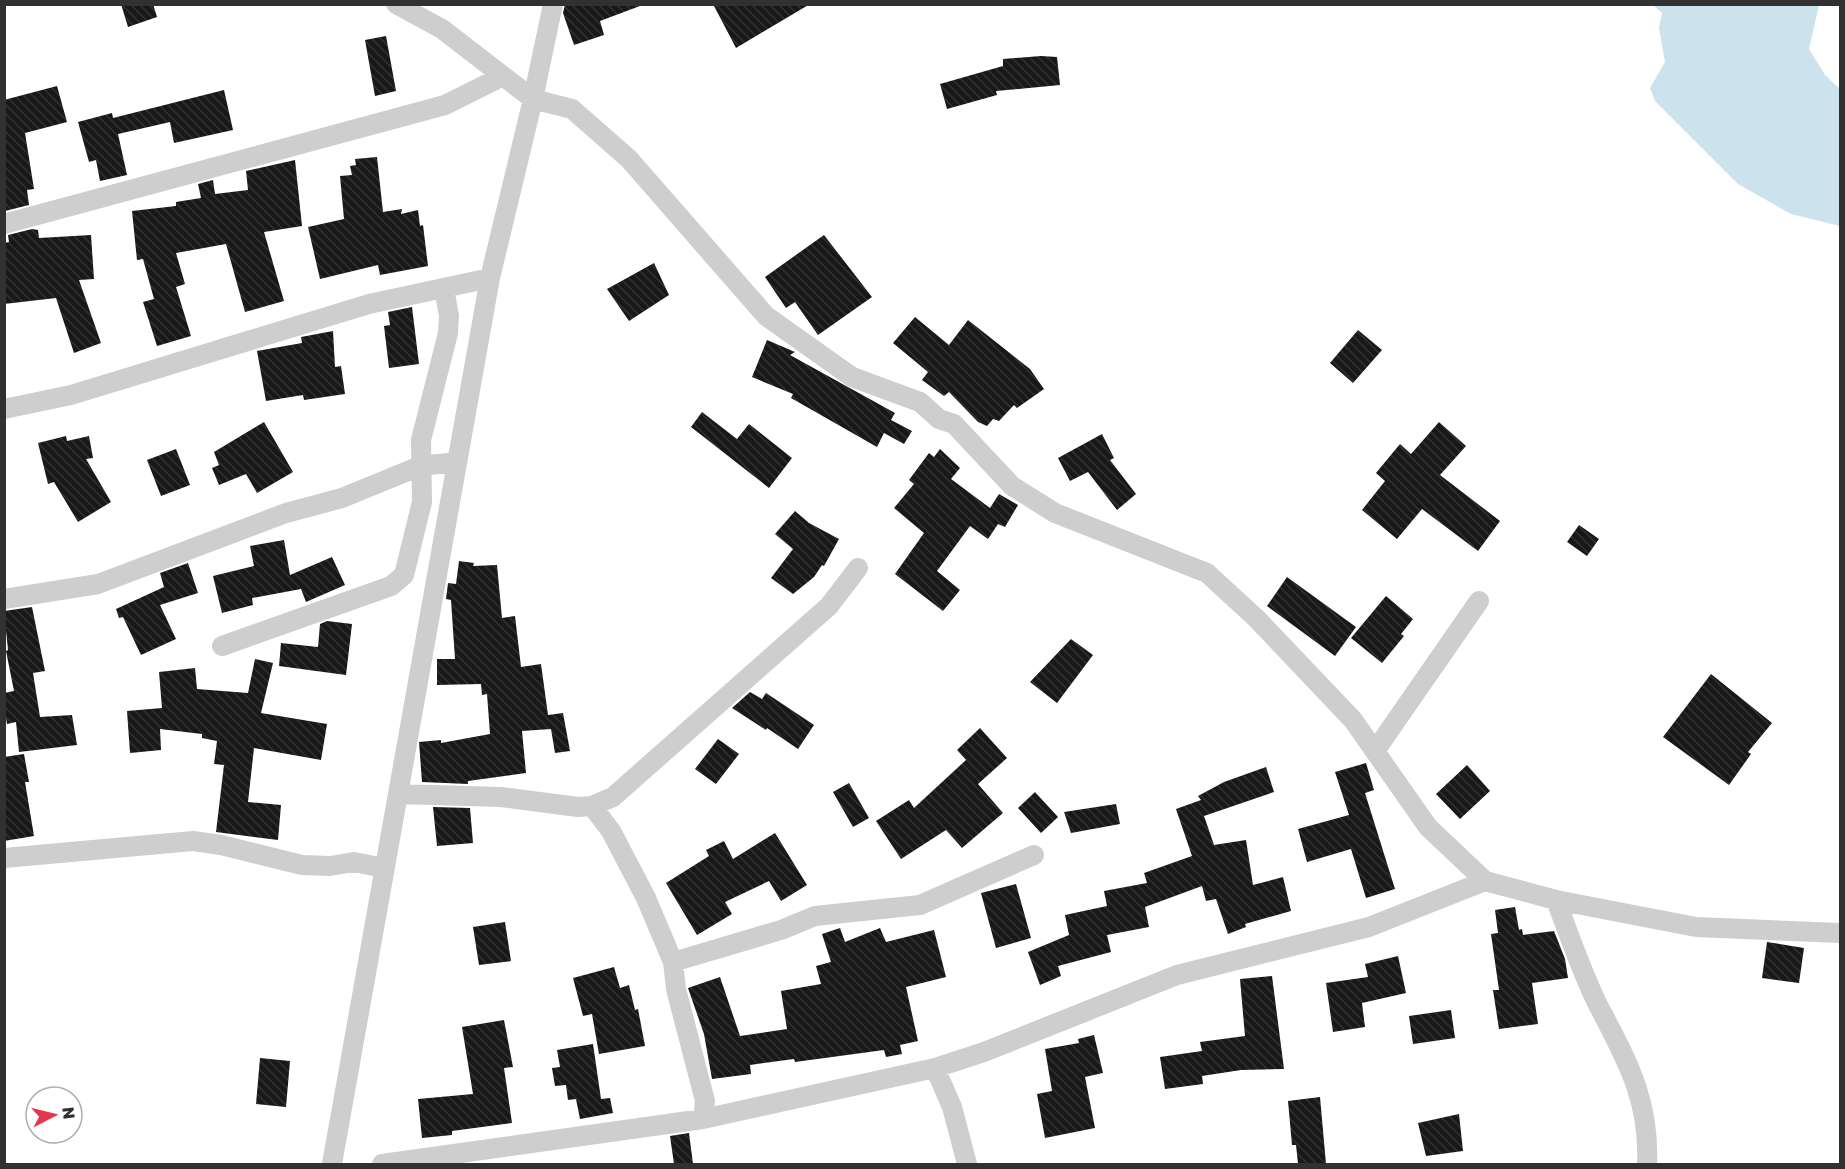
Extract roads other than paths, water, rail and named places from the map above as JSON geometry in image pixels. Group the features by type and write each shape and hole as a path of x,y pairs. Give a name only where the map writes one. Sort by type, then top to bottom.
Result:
{"street":[{"path":"396,4 442,29 533,99 572,109 629,159 766,316 852,377 920,402 939,419 954,424 1012,486 1055,513 1207,573 1257,619 1353,720 1428,827 1485,881 1556,900 1696,927 1840,933"},
{"path":"332,1164 490,278 553,4"},
{"path":"4,224 445,105 503,76"},
{"path":"4,409 71,395 369,304 490,278"},
{"path":"222,646 391,586 405,575 422,502 421,440 448,333 449,315 444,288"},
{"path":"4,599 98,584 286,513 342,498 420,466 457,462"},
{"path":"398,794 501,797 578,807 592,806 613,797 821,613 858,568"},
{"path":"1375,751 1479,601"},
{"path":"592,806 611,831 646,897 673,962 676,989 705,1101 703,1119"},
{"path":"4,858 193,841 220,845 302,865 330,866 354,862 384,868"},
{"path":"673,962 781,930 815,916 920,905 1034,855"},
{"path":"382,1164 703,1119 935,1068 984,1052 1177,975 1369,927 1485,881"},
{"path":"1556,900 1581,966 1636,1082 1644,1112 1648,1143 1647,1164"},
{"path":"935,1068 952,1107 967,1164"}],"water":[{"path":"1653,5 1819,5 1809,49 1825,75 1840,89 1840,226 1791,214 1738,184 1655,101 1650,88 1665,62 1659,28 1662,13"}]}
